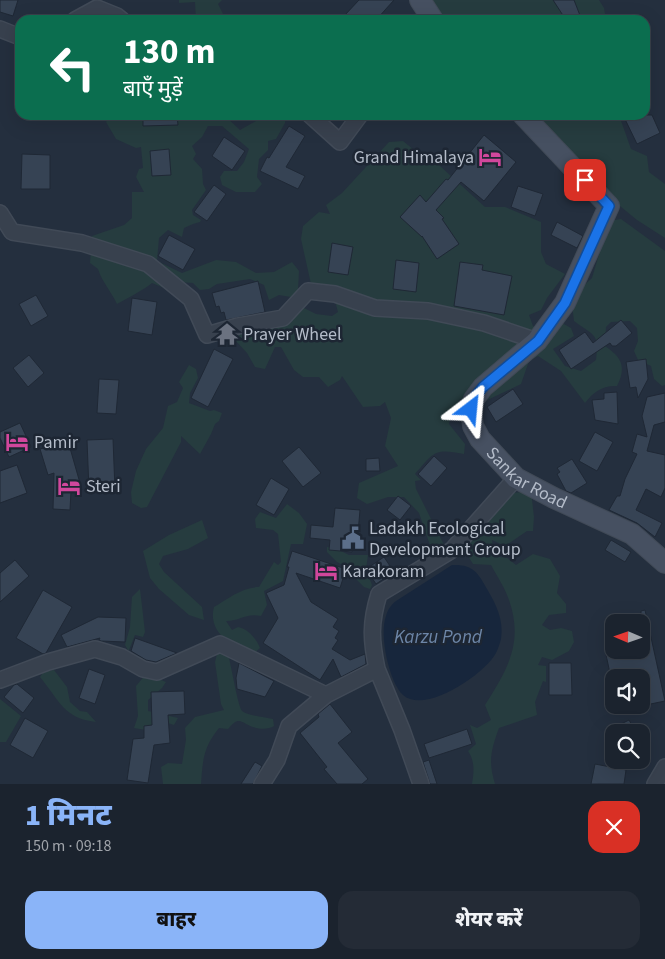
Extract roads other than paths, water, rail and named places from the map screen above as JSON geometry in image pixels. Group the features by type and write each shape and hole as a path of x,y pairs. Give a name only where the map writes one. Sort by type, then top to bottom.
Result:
{"main road":[{"path":"420,0 428,15"},
{"name":"Sankar Road","path":"528,120 609,206 565,303 538,341 483,387 474,398 471,409 473,426 480,439 516,478 632,534 665,562"}],"street":[{"path":"84,15 97,8 114,15"},
{"path":"0,29 15,36"},
{"path":"316,120 340,142 356,120"},
{"path":"0,213 12,232 82,243 148,264 191,299 207,335 238,326 283,318 308,291 335,294 375,308 428,311 484,323 538,341"},
{"path":"421,784 402,730 377,669 372,640 373,612 380,594 452,550 516,478"},
{"path":"0,680 48,662 95,649 122,657 143,669 158,672 220,644 326,695"},
{"path":"262,784 277,760 289,726 326,695 377,669"},
{"path":"654,784 665,767"}],"water":[{"name":"Karzu Pond","path":"452,565 465,566 474,570 481,578 498,612 502,632 501,641 490,662 468,681 439,696 425,700 413,700 403,695 393,680 385,645 384,624 386,616 390,607 396,601"}],"place":[{"name":"Grand Himalaya","path":"490,157"},
{"name":"Prayer Wheel","path":"227,334"},
{"name":"Pamir","path":"17,442"},
{"name":"Steri","path":"69,486"},
{"name":"Ladakh Ecological Development Group","path":"353,538"},
{"name":"Karakoram","path":"326,571"}]}
